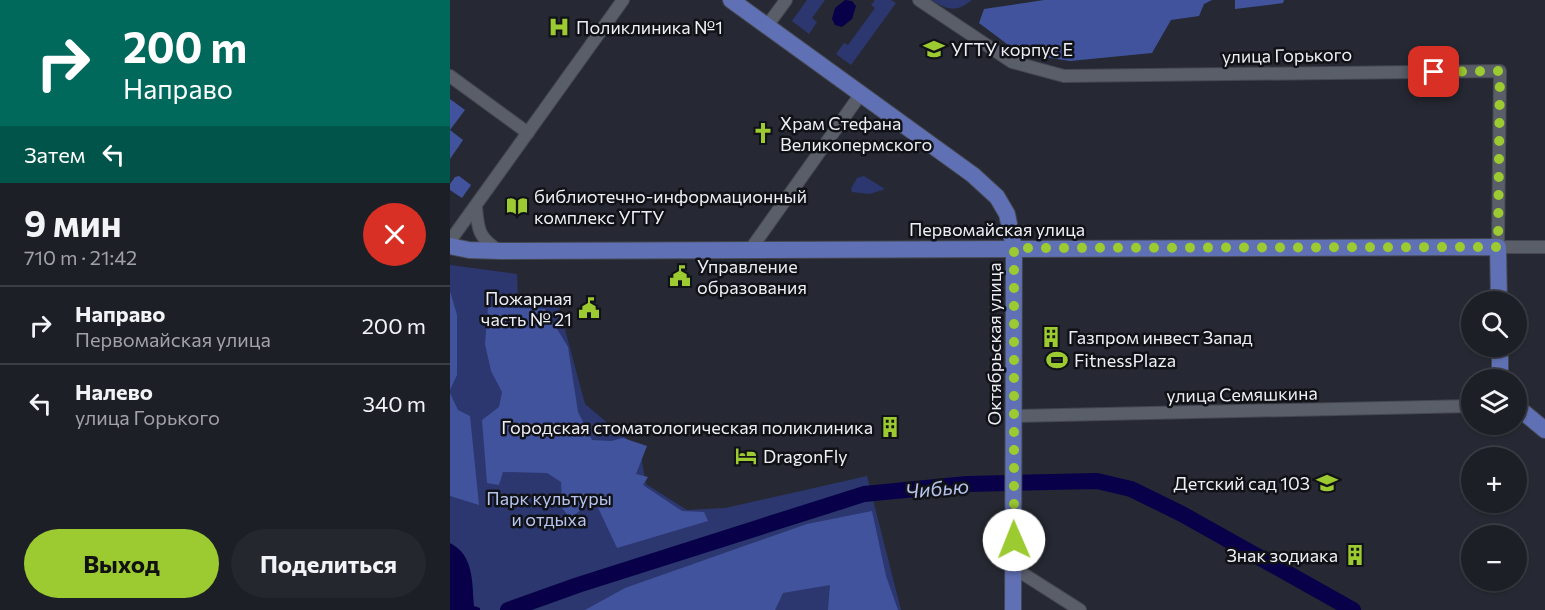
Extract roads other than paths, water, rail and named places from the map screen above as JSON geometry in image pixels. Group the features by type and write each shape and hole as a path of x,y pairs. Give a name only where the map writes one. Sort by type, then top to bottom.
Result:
{"main road":[{"name":"Октябрьская улица","path":"731,0 973,175 997,197 1008,214 1014,248 1013,610"},
{"name":"Первомайская улица","path":"450,246 469,250 500,251 1498,247"},
{"path":"1498,247 1499,291"},
{"path":"1527,416 1545,429"}],"street":[{"path":"450,241 623,0"},
{"path":"766,26 786,0"},
{"name":"улица Горького","path":"919,0 1012,62 1064,76 1500,71 1498,247"},
{"path":"450,76 528,133"},
{"path":"750,250 860,94"},
{"path":"476,207 478,229 485,242 500,251"},
{"name":"Первомайская улица","path":"1498,247 1545,247"},
{"name":"улица Семяшкина","path":"1013,416 1461,406"},
{"path":"1014,568 1080,610"}],"waterway":[{"name":"Чибью","path":"508,610 578,585 864,494 967,484 1097,481 1131,489 1182,514 1353,610"}],"place":[{"name":"Поликлиника №1","path":"559,27"},
{"name":"УГТУ корпус Е","path":"934,49"},
{"name":"Храм Стефана Великопермского","path":"763,133"},
{"name":"библиотечно-информационный комплекс УГТУ","path":"517,206"},
{"name":"Управление образования","path":"680,276"},
{"name":"Пожарная часть № 21","path":"589,308"},
{"name":"Газпром инвест Запад","path":"1051,337"},
{"name":"FitnessPlaza","path":"1057,360"},
{"name":"Городская стоматологическая поликлиника","path":"890,427"},
{"name":"DragonFly","path":"746,456"},
{"name":"Детский сад 103","path":"1327,483"},
{"name":"Знак зодиака","path":"1355,555"}],"park label":[{"name":"Парк культуры и отдыха","path":"549,508"}]}
